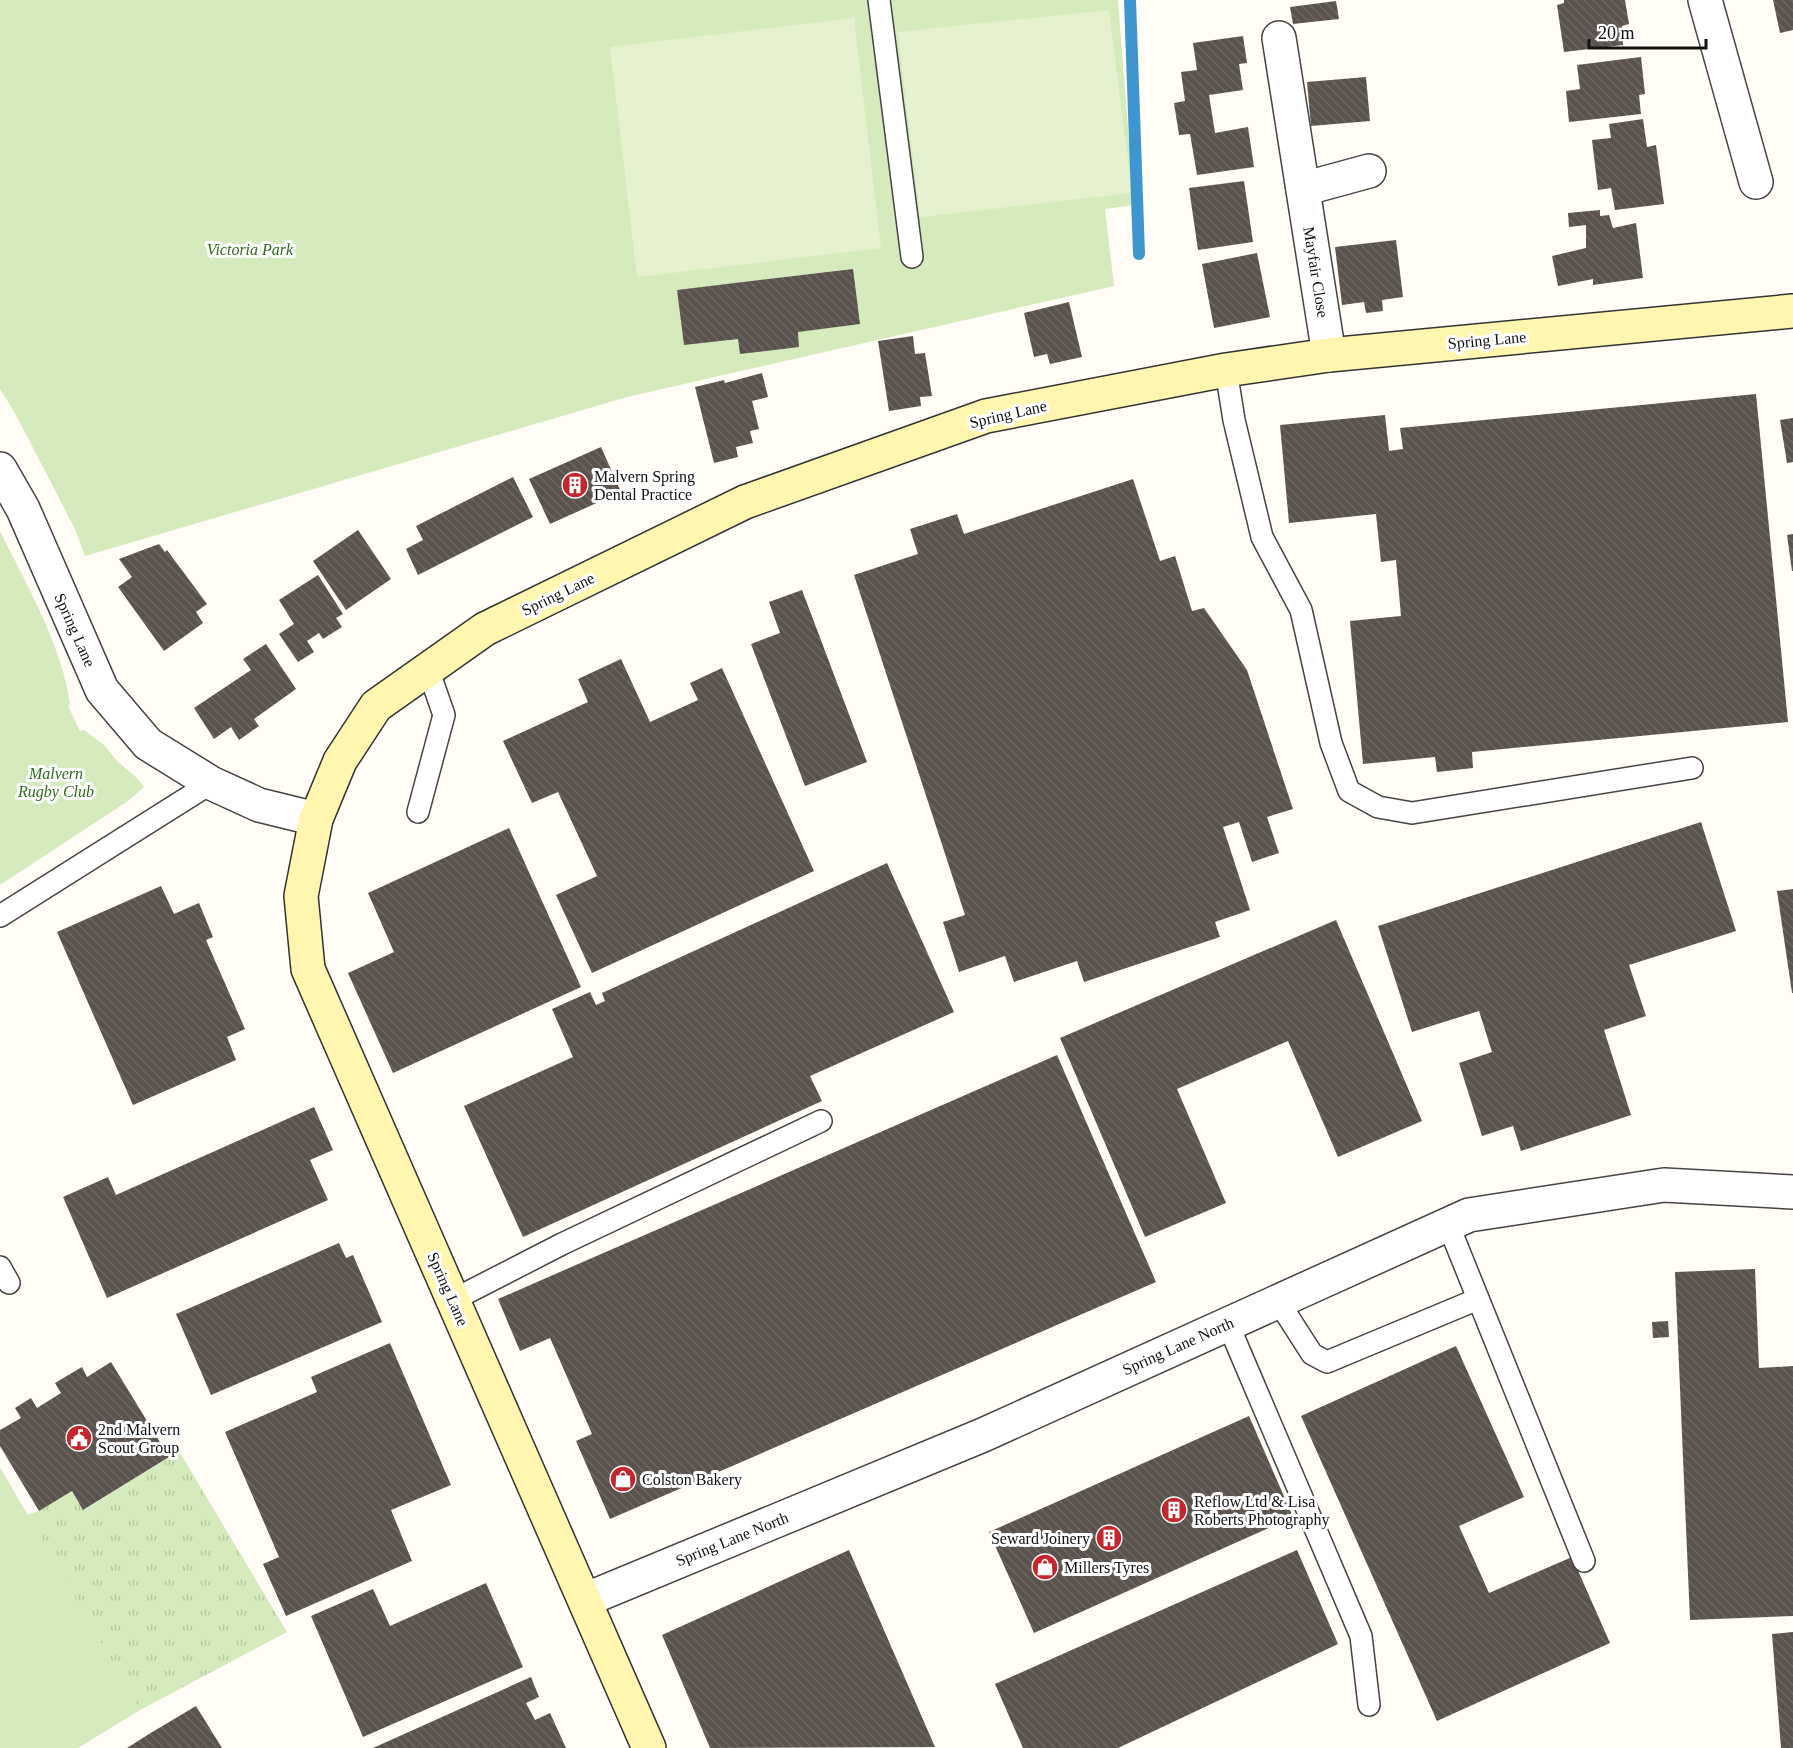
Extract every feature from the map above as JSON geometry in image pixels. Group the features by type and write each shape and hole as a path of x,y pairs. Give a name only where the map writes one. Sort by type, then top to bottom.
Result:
{"street":[{"path":"1705,0 1756,182"},
{"name":"Mayfair Close","path":"1279,38 1329,355"},
{"path":"1303,189 1369,171"},
{"name":"Spring Lane","path":"649,1748 308,969 301,896 316,819 340,761 376,706 485,629 745,502 986,416 1226,370 1329,355 1793,311"},
{"name":"Spring Lane","path":"0,469 23,509 102,690 148,744 211,783 259,805 316,819"},
{"name":"Spring Lane North","path":"585,1600 983,1435 1469,1215 1664,1185 1793,1192"}],"lane":[{"path":"879,0 912,257"},
{"path":"1226,370 1234,420 1262,537 1301,610 1331,743 1349,791 1378,807 1412,813 1692,768"},
{"path":"418,813 444,715 428,669"},
{"path":"0,916 211,783"},
{"path":"453,1300 562,1244 821,1121"},
{"path":"1448,1224 1584,1561"},
{"path":"1278,1301 1312,1354 1327,1362 1478,1299"},
{"path":"1228,1324 1361,1636 1369,1705"}],"green space":[{"name":"Victoria Park","path":"0,0 1118,0 1134,205 1105,209 1114,286 627,397 85,556 75,529 15,413 0,389"},
{"path":"1109,10 1132,193 920,217 898,32"},
{"path":"854,18 881,248 637,277 610,47"},
{"name":"Malvern Rugby Club","path":"0,531 51,637 66,682 70,704 68,706 80,731 84,730 104,745 144,787 128,801 0,885"},
{"path":"179,1451 287,1632 140,1710 27,1515 39,1511 72,1491 84,1510"},
{"path":"0,1467 140,1710 78,1748 0,1748"}],"building":[{"path":"1564,0 1625,0 1629,24 1622,26 1623,45 1564,52 1557,5 1564,3"},
{"path":"1773,0 1793,0 1793,30 1780,33"},
{"path":"1336,1 1339,19 1293,24 1290,7"},
{"path":"1243,36 1247,63 1239,64 1243,90 1209,95 1215,133 1248,127 1254,167 1197,175 1190,134 1179,135 1174,103 1185,101 1181,72 1197,70 1193,43"},
{"path":"1641,57 1645,94 1639,95 1641,114 1569,122 1566,91 1580,89 1577,65"},
{"path":"1366,77 1370,121 1311,126 1307,82"},
{"path":"1643,119 1647,147 1656,145 1664,204 1615,210 1611,188 1598,190 1592,140 1611,138 1609,124"},
{"path":"1244,181 1253,242 1198,250 1189,188"},
{"path":"1600,210 1600,216 1609,215 1613,228 1636,223 1643,278 1593,285 1593,279 1558,286 1552,256 1586,248 1586,225 1569,227 1568,213"},
{"path":"1396,240 1403,297 1382,300 1383,311 1366,313 1364,302 1342,305 1335,247"},
{"path":"1257,253 1270,317 1214,328 1202,264"},
{"path":"853,269 860,324 798,332 799,347 740,354 738,339 684,345 677,290"},
{"path":"1069,302 1082,357 1050,364 1047,354 1034,357 1024,313"},
{"path":"913,336 915,354 925,353 932,396 920,397 921,406 889,411 878,341"},
{"path":"762,373 768,397 752,401 759,429 750,431 753,443 736,447 738,457 714,463 695,387 724,380 725,383"},
{"path":"1756,394 1788,722 1472,752 1473,768 1437,772 1435,757 1363,764 1350,621 1401,616 1396,560 1381,562 1376,514 1289,523 1280,425 1385,415 1389,451 1403,449 1400,428"},
{"path":"1793,418 1793,462 1787,463 1780,420"},
{"name":"Malvern Spring Dental Practice","path":"601,447 621,492 550,524 529,479"},
{"path":"513,477 533,517 418,575 406,549 423,540 416,526"},
{"path":"1133,479 1160,561 1175,556 1192,611 1204,608 1247,670 1293,809 1267,817 1279,853 1252,862 1239,822 1223,827 1250,910 1215,922 1220,937 1084,982 1077,961 1014,982 1005,956 959,972 943,922 965,915 854,575 918,554 910,529 957,514 964,534"},
{"path":"358,530 391,579 346,610 313,561"},
{"path":"1793,534 1793,571 1792,571 1787,535"},
{"path":"159,544 165,552 167,550 207,604 196,612 203,623 164,651 118,587 132,577 119,559"},
{"path":"318,575 343,614 336,618 342,627 323,639 319,633 307,641 314,652 298,662 279,634 294,624 279,600"},
{"path":"802,590 867,762 805,786 751,644 780,633 769,602"},
{"path":"266,644 296,689 254,719 259,726 239,740 231,727 214,739 194,708 251,670 243,659"},
{"path":"621,659 650,722 698,700 690,683 722,668 814,871 592,973 556,895 597,876 558,792 532,803 503,741 588,702 578,679"},
{"path":"1701,822 1736,931 1629,965 1646,1016 1604,1030 1631,1115 1521,1151 1513,1126 1482,1136 1459,1063 1492,1052 1479,1011 1412,1032 1378,926"},
{"path":"509,828 581,987 393,1073 348,973 394,952 368,893"},
{"path":"887,863 954,1012 810,1076 822,1101 523,1237 464,1106 573,1057 552,1009 590,992 596,1005 605,1001 602,993"},
{"path":"161,886 174,914 199,903 213,937 206,940 245,1029 227,1037 236,1060 133,1105 57,932"},
{"path":"1793,889 1793,993 1792,993 1777,891"},
{"path":"1336,920 1422,1121 1338,1157 1288,1041 1177,1089 1226,1203 1145,1237 1060,1038"},
{"path":"1057,1055 1156,1282 610,1519 576,1441 592,1434 550,1338 520,1351 498,1299"},
{"path":"314,1107 333,1150 310,1160 328,1200 107,1298 63,1197 108,1177 116,1195"},
{"path":"339,1243 346,1258 353,1255 382,1322 211,1395 176,1314"},
{"path":"1755,1269 1759,1368 1793,1366 1793,1616 1690,1620 1675,1272"},
{"path":"1668,1321 1669,1337 1653,1338 1652,1322"},
{"path":"390,1343 451,1485 391,1510 412,1561 286,1616 263,1564 279,1557 225,1432 317,1392 311,1377"},
{"path":"1456,1346 1524,1497 1459,1526 1489,1593 1572,1557 1610,1643 1437,1721 1301,1416"},
{"name":"2nd Malvern Scout Group","path":"111,1362 169,1457 83,1510 72,1491 39,1511 0,1446 0,1430 21,1418 15,1408 31,1398 37,1408 61,1393 55,1383 82,1367 87,1377"},
{"path":"1249,1416 1293,1517 1034,1633 989,1532"},
{"path":"849,1550 935,1747 710,1748 662,1635"},
{"path":"1297,1550 1338,1644 1118,1748 1023,1748 995,1684"},
{"path":"486,1583 523,1667 363,1737 311,1616 373,1589 390,1626"},
{"path":"1793,1632 1793,1748 1781,1748 1772,1634"},
{"path":"531,1677 539,1697 526,1703 535,1720 550,1713 566,1748 373,1748"},
{"path":"196,1706 222,1748 127,1748 149,1734"}],"waterway":[{"path":"1130,0 1139,254"}],"place":[{"name":"Malvern Spring Dental Practice","path":"575,485"},
{"name":"2nd Malvern Scout Group","path":"79,1438"},
{"name":"Colston Bakery","path":"623,1479"},
{"name":"Reflow Ltd & Lisa Roberts Photography","path":"1174,1510"},
{"name":"Seward Joinery","path":"1109,1538"},
{"name":"Millers Tyres","path":"1045,1567"}]}
